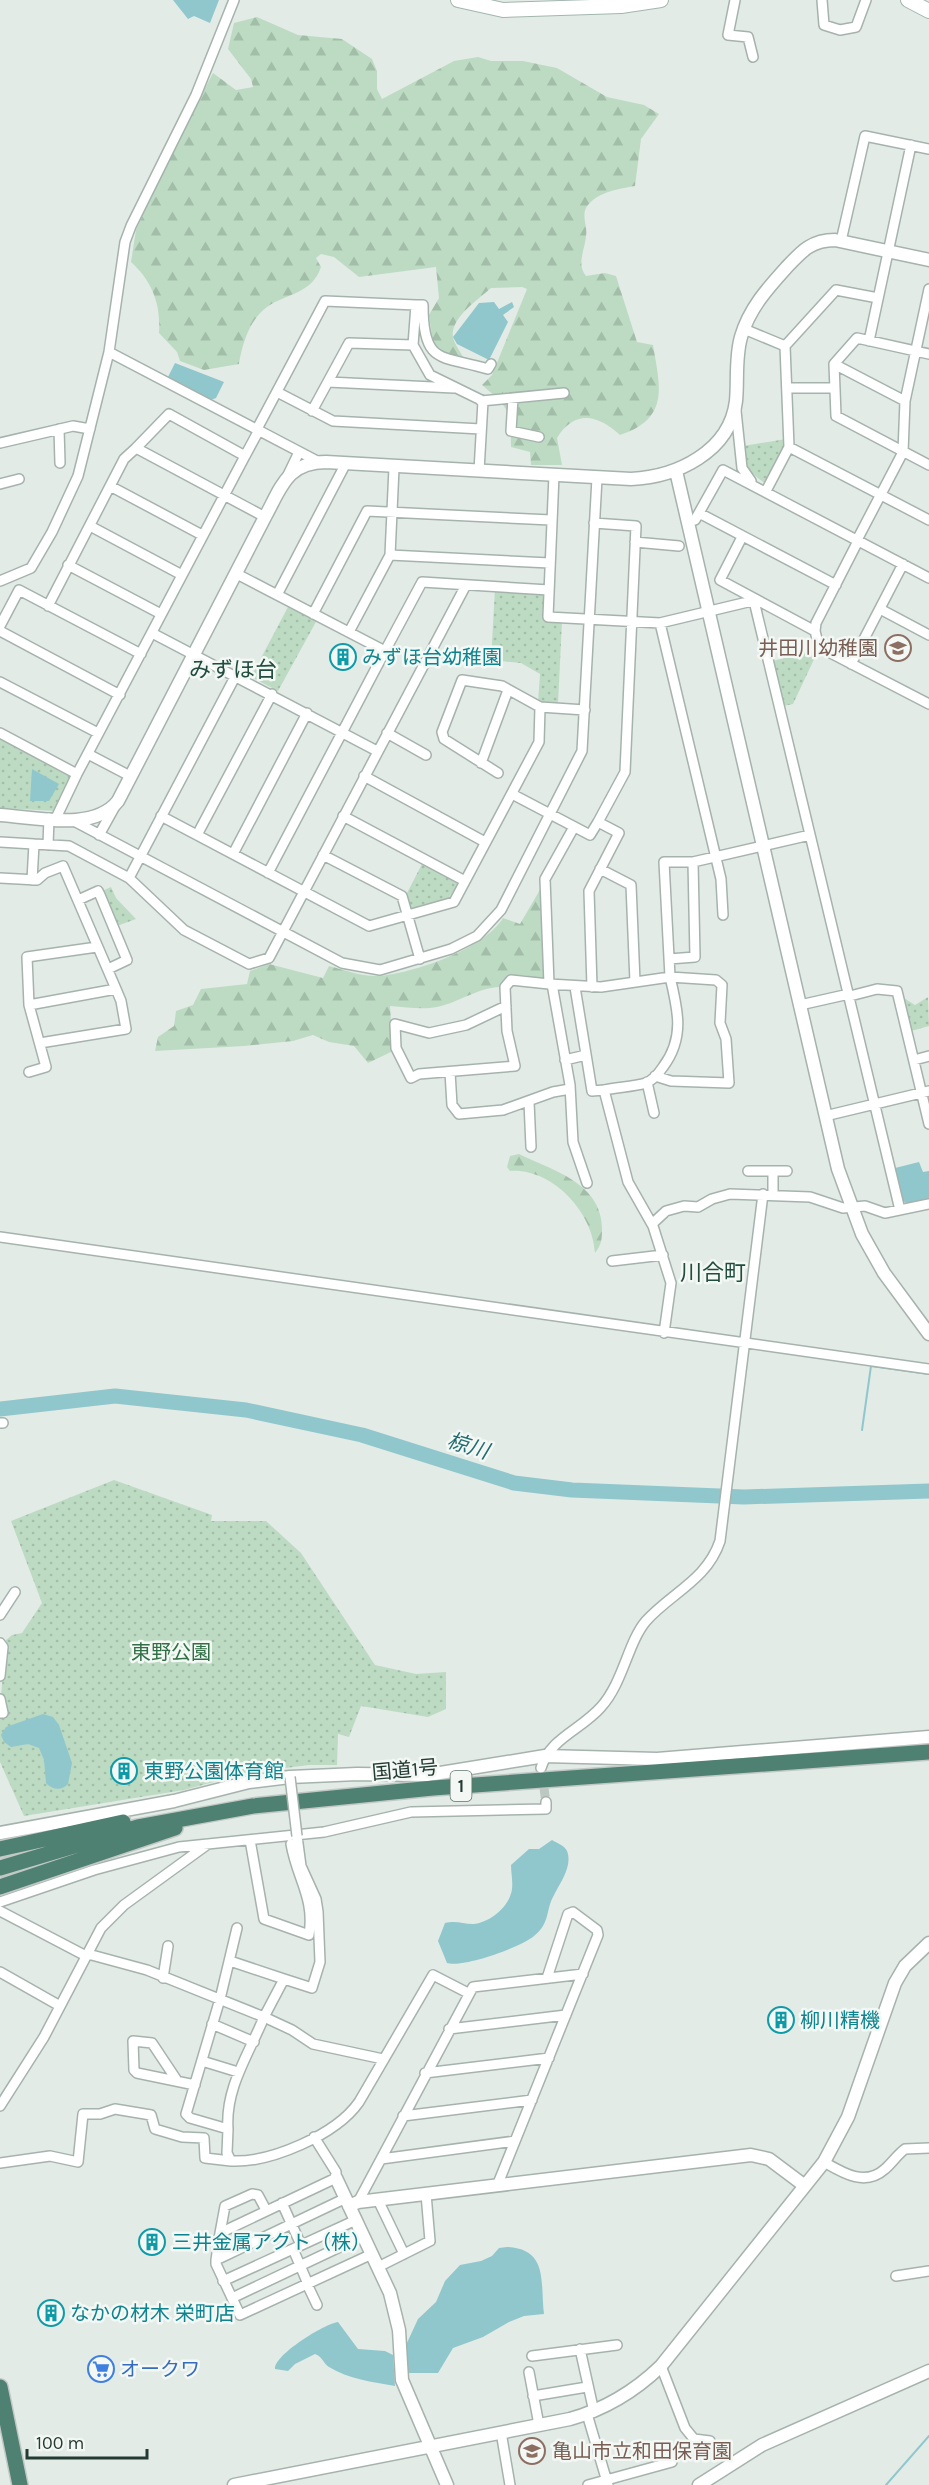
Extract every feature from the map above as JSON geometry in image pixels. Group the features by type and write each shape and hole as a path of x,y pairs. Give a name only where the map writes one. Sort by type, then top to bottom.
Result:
{"highway":[{"name":"国道1号","path":"0,1868 98,1838 189,1815 253,1806 433,1788 929,1752"},
{"path":"0,1887 148,1836 222,1817 253,1806"},
{"path":"0,1849 144,1818 189,1815"},
{"path":"0,2387 20,2485"}],"main road":[{"path":"458,0 503,10 621,6 661,0"},
{"path":"908,0 929,11"}],"street":[{"path":"0,581 31,568 36,562 78,476 109,351 125,242 196,95 234,0"},
{"path":"735,0 728,40 748,37 753,57"},
{"path":"822,0 824,25 840,30 856,27 866,0"},
{"path":"841,241 865,136 929,149"},
{"path":"869,341 911,145"},
{"path":"755,485 742,468 736,404 738,351 744,329 757,303 806,248 820,240 841,241 929,260"},
{"path":"929,289 905,401 903,452 816,623 815,631 819,647 929,704"},
{"path":"766,491 789,447 785,346 836,290 878,298"},
{"path":"48,845 52,818 120,694 325,301 423,305 428,344 441,359 488,369 491,364"},
{"path":"416,305 413,345 430,375 481,401 564,393"},
{"path":"744,329 785,346"},
{"path":"929,354 857,338 834,364 836,416 929,465"},
{"path":"312,411 349,343 413,345"},
{"path":"109,351 319,462 345,465 643,479 676,471 705,453 718,440 729,423 736,404"},
{"path":"834,364 905,401"},
{"path":"328,382 459,388"},
{"path":"787,388 835,388"},
{"path":"277,392 333,421 481,429"},
{"path":"513,398 511,431 539,436"},
{"path":"479,471 481,401"},
{"path":"48,606 124,459 169,414 245,456"},
{"path":"0,443 59,429 79,426 90,429"},
{"path":"59,429 60,463"},
{"path":"718,440 731,439 739,448"},
{"path":"789,447 929,520"},
{"path":"136,448 265,517"},
{"path":"99,835 299,452"},
{"path":"286,480 299,467 319,462"},
{"path":"277,595 345,465"},
{"path":"349,632 390,555 394,468"},
{"path":"836,585 697,516 723,470 929,578"},
{"path":"676,471 825,1116 851,1207 862,1234 884,1273 929,1334"},
{"path":"554,475 548,616 660,623 755,600"},
{"path":"72,820 333,959 362,968 380,970 462,945 491,923 579,760 585,710 597,477"},
{"path":"0,484 19,479"},
{"path":"110,486 202,535"},
{"path":"313,614 367,511 551,520"},
{"path":"512,794 590,835 625,771 636,526 594,523"},
{"path":"90,525 182,575"},
{"path":"742,537 720,580 815,631"},
{"path":"635,542 679,546"},
{"path":"390,555 550,563"},
{"path":"851,664 903,564"},
{"path":"68,565 161,614"},
{"path":"235,573 385,651"},
{"path":"268,873 422,582 549,590"},
{"path":"0,842 69,846 129,878 184,930 249,964 268,958 466,585"},
{"path":"0,626 19,590 141,654"},
{"path":"755,600 900,1210"},
{"path":"880,609 929,635"},
{"path":"660,623 721,879 723,915"},
{"path":"0,631 120,694"},
{"path":"152,633 236,675 377,751"},
{"path":"129,878 236,675"},
{"path":"498,773 444,740 442,732 462,680 502,686 540,707 585,710"},
{"path":"0,682 98,733"},
{"path":"481,763 508,690"},
{"path":"197,835 272,694"},
{"path":"161,816 369,926 407,916 454,902 539,742 540,707"},
{"path":"233,854 307,713"},
{"path":"0,733 77,774"},
{"path":"387,733 426,755"},
{"path":"88,754 130,776"},
{"path":"364,776 485,842"},
{"path":"0,815 72,820 96,818 110,811 118,801"},
{"path":"344,816 465,881"},
{"path":"592,987 589,891 620,833 598,822"},
{"path":"574,827 545,879 550,984 570,1089 573,1142 587,1183"},
{"path":"654,1113 651,1079 670,1058 679,1028 670,977 664,862 693,862 810,835"},
{"path":"32,880 34,844"},
{"path":"323,855 402,896 420,959"},
{"path":"669,959 695,957 693,862"},
{"path":"0,878 32,880 63,866 121,1001 126,1029 40,1043"},
{"path":"600,869 631,885 635,982"},
{"path":"78,900 98,891 100,895 127,960 108,969"},
{"path":"29,1072 46,1067 29,1005 27,957 97,947"},
{"path":"506,1006 466,1025 429,1033 395,1024 396,1048 411,1078 419,1074 515,1066 507,1032 506,1006 505,987 511,980 592,987 670,977 716,980 722,985 720,1023 726,1038 729,1083 671,1082 651,1079 592,1091 575,987"},
{"path":"29,1005 116,989"},
{"path":"800,1005 877,989 897,991 914,1060 925,1092 929,1124"},
{"path":"565,1060 586,1055"},
{"path":"914,1060 929,1056"},
{"path":"450,1072 452,1105 459,1114 503,1110 553,1092 570,1089"},
{"path":"604,1090 628,1182 652,1224 671,1283 664,1333"},
{"path":"825,1116 925,1092"},
{"path":"529,1102 531,1147"},
{"path":"748,1171 787,1171"},
{"path":"541,1768 545,1756 553,1746 595,1713 611,1695 646,1621 685,1589 712,1561 720,1541 744,1344 773,1171"},
{"path":"652,1224 666,1211 673,1208 698,1207 712,1199 730,1194 810,1197 843,1208 865,1206 885,1213 929,1204"},
{"path":"0,1237 929,1369"},
{"path":"612,1261 663,1256"},
{"path":"0,1615 15,1592"},
{"path":"0,1643 3,1647 0,1676"},
{"path":"0,1699 3,1713 0,1713"},
{"path":"0,1834 174,1801 249,1782 290,1777 357,1774 428,1775 545,1756 657,1759 929,1737"},
{"path":"250,1840 264,1918 309,1935 309,1899 297,1872 290,1777"},
{"path":"0,1902 94,1870 179,1847 250,1840 294,1840 411,1812 546,1809 546,1802"},
{"path":"230,1961 312,1988 320,1962 316,1899 294,1840"},
{"path":"0,2106 60,2006 101,1928 118,1910 210,1843"},
{"path":"0,1911 87,1955 164,1978 220,1999 292,2030 313,2044 383,2059"},
{"path":"497,2186 598,1935 597,1930 573,1912 568,1914 547,1978"},
{"path":"228,2129 189,2118 186,2114 220,1999 237,1928"},
{"path":"234,2485 278,2481 431,2446 539,2425 590,2413 623,2397 661,2366 824,2162 848,2117 895,1983 904,1966 929,1943"},
{"path":"164,1978 168,1946"},
{"path":"0,1972 60,2006"},
{"path":"351,2202 381,2159 473,1987 583,1974"},
{"path":"0,2163 50,2156 78,2162 83,2114 100,2114 115,2109 151,2115 155,2130 182,2137 204,2138 205,2158 231,2162 258,2161 314,2137 350,2114 433,1975 468,1993"},
{"path":"231,2162 227,2152 227,2113 238,2072 284,1978"},
{"path":"450,2029 566,2015"},
{"path":"212,2024 254,2042"},
{"path":"176,2079 152,2043 133,2041 134,2070 137,2073 176,2079 195,2085"},
{"path":"425,2073 549,2058"},
{"path":"202,2061 238,2072"},
{"path":"404,2116 531,2100"},
{"path":"314,2137 336,2172 336,2178 351,2202 356,2220 390,2293 399,2330 402,2380 447,2485"},
{"path":"381,2159 515,2141"},
{"path":"824,2162 850,2176 867,2178 883,2171 905,2149 929,2148"},
{"path":"216,2260 292,2224 351,2202 751,2155 770,2159 805,2186"},
{"path":"220,2233 336,2178"},
{"path":"266,2211 258,2195 252,2194 225,2206 216,2260 240,2315 372,2254"},
{"path":"378,2267 430,2241 426,2194"},
{"path":"378,2200 404,2254"},
{"path":"282,2203 292,2224 300,2266 317,2305"},
{"path":"224,2281 356,2220"},
{"path":"232,2298 363,2236"},
{"path":"897,2276 929,2271"},
{"path":"531,2356 616,2345"},
{"path":"580,2349 590,2413 607,2482"},
{"path":"661,2366 685,2428 694,2439 710,2441"},
{"path":"699,2485 770,2441 929,2371"},
{"path":"529,2372 539,2425"},
{"path":"533,2396 587,2387"},
{"path":"501,2433 510,2485"},
{"path":"588,2485 607,2482 672,2462"}],"green space":[{"path":"257,17 298,35 342,39 372,59 377,71 377,89 382,99 454,61 478,57 491,61 523,61 557,68 607,97 644,105 659,114 641,139 635,186 604,194 588,205 584,216 586,236 581,262 586,276 605,273 616,276 637,342 653,345 659,387 654,410 647,420 620,435 612,428 595,420 587,418 571,422 557,438 562,465 531,465 530,452 511,447 509,417 504,406 482,385 492,375 527,289 522,287 491,288 469,307 455,325 453,338 463,357 442,355 433,344 429,315 439,298 436,267 359,277 334,257 321,254 316,258 321,267 312,283 267,307 256,318 242,348 239,364 204,370 180,361 177,352 159,333 157,303 150,285 131,262 136,230 183,130 213,73 236,90 253,87 251,79 228,49 234,23"},
{"path":"786,439 787,446 766,484 749,468 743,446"},
{"path":"495,589 540,592 545,597 545,620 562,621 558,704 538,703 540,674 521,663 491,660"},
{"path":"289,605 317,620 278,691 251,677"},
{"path":"814,650 817,653 793,704 783,706 773,661"},
{"path":"0,738 74,777 56,811 0,808"},
{"path":"423,862 456,881 458,885 448,899 413,910 407,907 405,897"},
{"path":"111,887 116,898 136,919 117,926 102,891"},
{"path":"541,888 546,976 543,980 524,975 508,977 500,987 484,990 437,1007 390,1006 393,1051 368,1063 354,1046 329,1042 313,1035 293,1041 244,1046 155,1051 158,1037 174,1026 176,1011 193,1005 201,989 247,984 250,971 269,964 323,978 329,966 379,976 429,965 481,940 503,918 520,924"},
{"path":"928,997 929,1026 911,1031 904,998 915,1005"},
{"path":"519,1154 572,1180 593,1199 600,1212 602,1227 601,1241 595,1253 587,1222 568,1196 541,1177 526,1172 510,1171 507,1167 510,1156"},
{"name":"東野公園","path":"114,1480 212,1515 211,1521 266,1521 301,1553 375,1665 416,1674 446,1672 446,1709 428,1717 361,1706 349,1737 338,1734 337,1765 309,1765 247,1773 184,1790 24,1816 0,1762 0,1707 6,1640 12,1635 22,1633 42,1603 11,1521"}],"water":[{"path":"173,0 219,0 210,23 194,16 188,19"},
{"path":"494,302 499,309 512,302 514,307 503,315 508,322 489,360 457,344 453,337 479,303"},
{"path":"175,363 224,382 216,398 211,400 168,377"},
{"path":"32,769 59,784 49,801 30,801"},
{"path":"919,1162 923,1172 929,1171 929,1200 908,1204 903,1201 895,1168"},
{"path":"43,1714 53,1717 59,1725 72,1763 68,1784 60,1789 46,1783 44,1760 39,1748 28,1744 11,1747 4,1742 1,1735 6,1727"},
{"path":"552,1840 566,1849 568,1863 539,1931 527,1941 492,1956 455,1964 447,1963 438,1941 445,1923 479,1923 498,1913 510,1895 511,1865 529,1849 539,1849"},
{"path":"499,2248 520,2249 530,2254 536,2261 542,2280 544,2314 524,2316 483,2337 453,2348 438,2373 406,2373 406,2345 418,2319 436,2302 445,2281 460,2265 481,2261 492,2256"},
{"path":"338,2322 358,2349 385,2351 393,2355 395,2386 361,2380 344,2374 329,2367 315,2354 295,2364 288,2371 275,2369 282,2356 291,2349 312,2334"}],"waterway":[{"path":"862,1430 871,1366 929,1374"},
{"name":"椋川","path":"0,1409 115,1396 246,1410 362,1435 514,1483 572,1490 744,1497 929,1491"},
{"path":"886,2485 929,2436"}],"tunnel":[{"path":"542,1775 546,1802"}],"place":[{"name":"井田川幼稚園","path":"898,648"},
{"name":"みずほ台幼稚園","path":"343,657"},
{"name":"東野公園体育館","path":"124,1771"},
{"name":"柳川精機","path":"781,2020"},
{"name":"三井金属アクト（株）","path":"152,2242"},
{"name":"なかの材木 栄町店","path":"51,2313"},
{"name":"オークワ","path":"101,2369"},
{"name":"亀山市立和田保育園","path":"532,2451"}],"district":[{"name":"みずほ台","path":"233,670"},
{"name":"川合町","path":"713,1273"}]}
